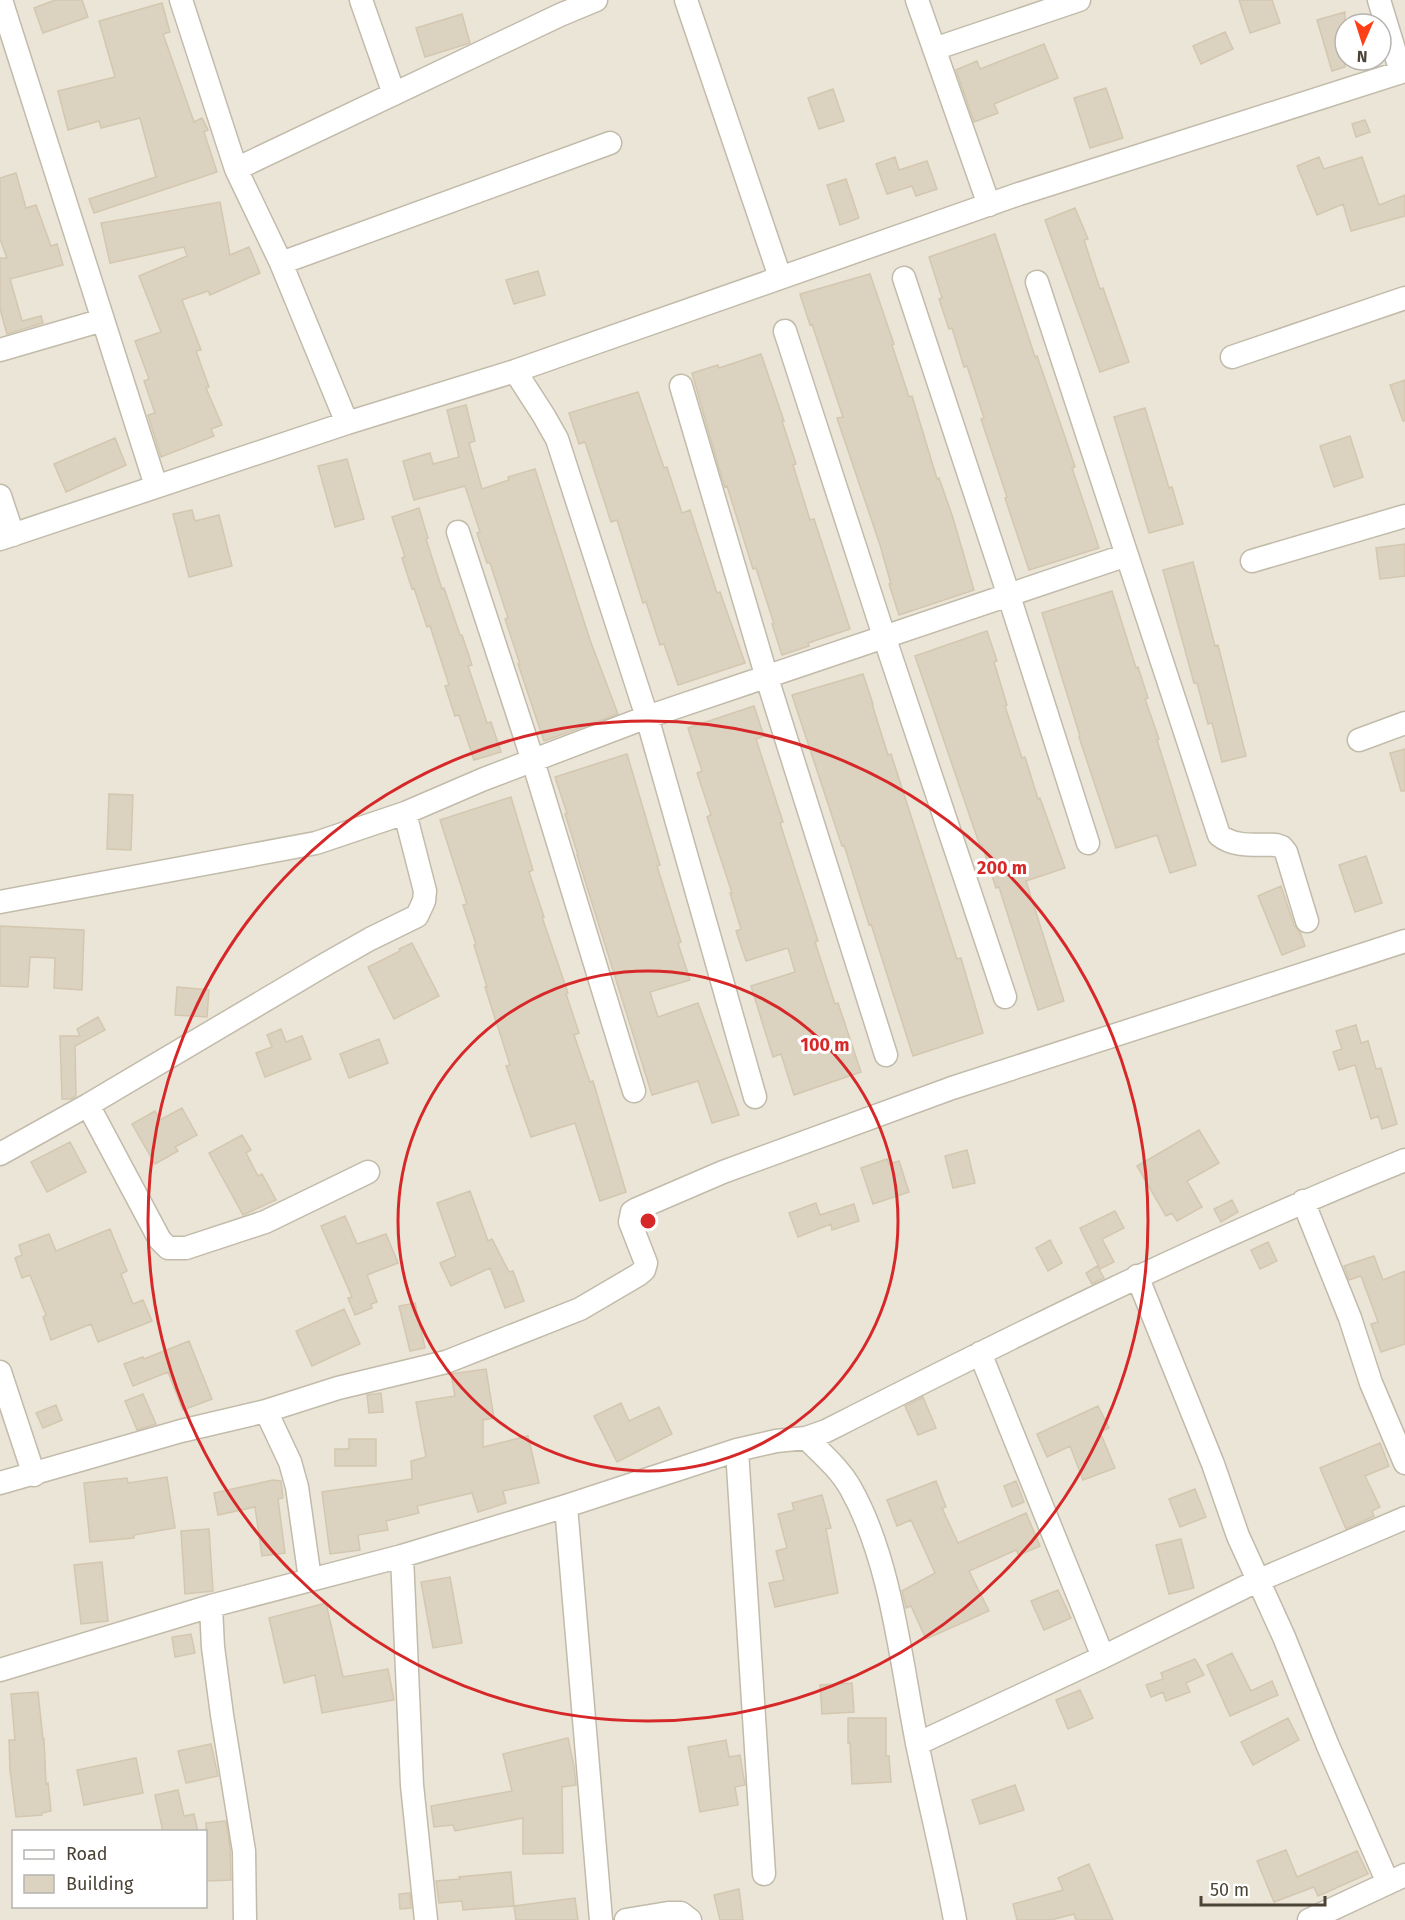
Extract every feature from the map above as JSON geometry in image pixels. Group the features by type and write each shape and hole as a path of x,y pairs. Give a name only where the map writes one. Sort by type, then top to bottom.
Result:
{"street":[{"path":"1,0 156,486"},
{"path":"181,0 236,169 282,263 347,423"},
{"path":"361,0 394,94"},
{"path":"236,169 394,94 557,8 596,0"},
{"path":"686,0 780,277"},
{"path":"917,0 989,205"},
{"path":"934,49 1079,0"},
{"path":"0,496 6,537 347,423 515,371 989,205 1403,71 1378,0"},
{"path":"282,263 610,143"},
{"path":"904,278 1088,843"},
{"path":"1037,282 1219,836 1235,844 1282,847 1286,852 1307,921"},
{"path":"1232,357 1405,298"},
{"path":"0,350 103,320"},
{"path":"785,331 1005,997"},
{"path":"515,371 556,439 647,717 755,1097"},
{"path":"681,386 767,678 886,1055"},
{"path":"1252,561 1405,516"},
{"path":"458,532 533,760 634,1091"},
{"path":"0,902 316,843 405,813 533,760 647,717 885,639 1127,555"},
{"path":"1359,740 1405,723"},
{"path":"0,1154 88,1105 326,963 417,916 424,902 425,891 405,813"},
{"path":"0,1483 181,1431 267,1411 338,1388 446,1362 580,1309 609,1294 644,1270 646,1263 630,1222 632,1212 723,1172 952,1088 1405,941"},
{"path":"88,1105 160,1240 168,1248 186,1248 265,1222 368,1172"},
{"path":"0,1670 211,1606 402,1556 567,1506 737,1450 776,1441 806,1438 826,1431 1137,1276 1303,1201 1405,1160"},
{"path":"1303,1201 1350,1318 1371,1383 1405,1463"},
{"path":"1137,1276 1213,1464 1238,1536 1284,1636 1328,1746 1397,1879 1309,1920"},
{"path":"980,1353 1103,1657"},
{"path":"0,1372 34,1474"},
{"path":"267,1411 290,1462 297,1487 310,1579"},
{"path":"806,1438 838,1470 851,1488 870,1530 890,1601 917,1744 956,1920"},
{"path":"737,1450 764,1874"},
{"path":"567,1506 601,1920"},
{"path":"917,1744 1103,1657 1257,1581 1405,1518"},
{"path":"402,1556 412,1785 426,1920"},
{"path":"211,1606 213,1647 244,1851 245,1920"},
{"path":"626,1920 681,1913 690,1920"}],"shaded area":[{"path":"0,0 1405,0 1405,1920 0,1920"}],"building":[{"path":"55,0 82,0 88,17 43,33 34,8"},
{"path":"1239,0 1272,0 1280,23 1250,33"},
{"path":"162,3 170,32 163,34 194,122 202,118 208,130 204,132 217,172 94,213 89,199 156,177 140,118 101,128 99,121 68,130 58,91 115,77 99,21"},
{"path":"462,14 470,43 425,57 416,28"},
{"path":"1333,15 1332,71 1317,20"},
{"path":"1225,32 1233,49 1201,64 1193,46"},
{"path":"1044,44 1058,78 994,104 998,113 974,122 956,70 977,61 980,69"},
{"path":"1106,88 1123,138 1090,148 1074,98"},
{"path":"833,89 844,121 819,129 808,98"},
{"path":"1365,120 1370,132 1356,137 1352,124"},
{"path":"895,157 899,170 927,161 937,189 916,196 912,186 887,194 876,164"},
{"path":"1319,157 1324,169 1362,157 1379,205 1405,195 1405,216 1351,231 1343,204 1317,215 1297,166"},
{"path":"16,173 26,208 36,205 51,246 57,244 63,265 10,279 22,321 41,316 43,323 7,334 0,309 0,258 7,258 0,239 0,178"},
{"path":"846,179 859,218 840,225 827,185"},
{"path":"220,202 230,255 249,247 260,273 210,295 208,291 182,300 201,350 196,351 209,387 206,388 222,425 211,429 214,436 161,457 148,415 155,413 144,381 149,379 135,341 161,332 139,276 187,256 184,247 110,263 101,223"},
{"path":"1075,208 1088,239 1084,240 1100,289 1103,288 1129,362 1100,372 1045,220"},
{"path":"995,234 1035,357 1037,356 1075,467 1072,468 1099,548 1029,570 981,419 984,418 967,366 964,367 952,328 949,329 929,257"},
{"path":"538,271 545,295 514,304 506,280"},
{"path":"870,274 909,397 912,396 937,479 939,478 953,518 974,590 899,615 880,545 837,418 843,417 800,294"},
{"path":"761,354 784,421 782,421 796,464 793,465 810,520 814,519 850,629 808,643 809,646 782,655 756,568 753,569 727,486 725,487 692,373 718,365 719,368"},
{"path":"1405,380 1405,421 1403,421 1390,385"},
{"path":"638,392 682,513 690,510 717,593 720,592 745,663 678,685 664,644 660,645 646,602 643,603 617,520 611,522 585,442 579,444 569,413"},
{"path":"466,405 475,441 469,443 482,489 509,480 508,477 535,469 590,640 618,714 544,741 518,664 520,664 505,619 508,618 490,563 487,563 477,533 480,532 465,486 414,500 403,461 430,453 433,464 459,457 447,410"},
{"path":"1145,408 1169,488 1172,487 1183,524 1149,533 1114,417"},
{"path":"1350,436 1363,477 1334,487 1320,446"},
{"path":"115,438 126,465 66,492 54,464"},
{"path":"347,459 364,519 335,527 318,466"},
{"path":"419,508 442,589 444,588 472,665 468,666 487,723 491,722 501,752 474,760 459,715 455,716 445,686 449,685 430,626 427,627 414,588 412,589 402,558 405,557 392,517"},
{"path":"192,510 195,521 219,515 232,566 189,577 173,514"},
{"path":"1405,544 1405,576 1380,579 1376,548"},
{"path":"1193,562 1215,646 1218,645 1246,756 1222,762 1212,723 1208,724 1197,683 1194,683 1163,570"},
{"path":"1112,591 1136,668 1138,667 1148,698 1145,699 1196,865 1170,873 1157,835 1116,848 1079,737 1042,613"},
{"path":"987,631 997,661 994,662 1007,705 1005,706 1022,758 1025,757 1038,799 1040,798 1065,868 1026,881 1064,1001 1038,1010 999,887 996,888 982,845 980,846 915,656"},
{"path":"863,674 957,959 961,958 983,1033 913,1056 871,924 869,925 792,695"},
{"path":"754,706 764,736 756,739 783,822 780,823 818,941 815,942 835,1004 838,1003 861,1072 794,1095 781,1054 773,1057 751,986 795,972 788,948 746,961 736,931 741,929 730,893 732,893 707,817 711,815 697,773 702,771 688,728"},
{"path":"1405,749 1405,791 1401,791 1390,753"},
{"path":"627,754 660,865 657,866 681,942 678,943 690,980 650,992 658,1017 698,1003 739,1115 712,1123 698,1081 652,1095 555,777"},
{"path":"109,794 133,795 131,850 107,849"},
{"path":"511,797 533,870 529,872 579,1033 574,1035 590,1082 593,1081 626,1192 600,1201 575,1123 531,1137 506,1066 510,1065 485,987 487,987 474,945 476,944 463,905 467,904 440,820"},
{"path":"1366,856 1382,903 1355,912 1339,865"},
{"path":"1281,886 1294,925 1300,932 1305,946 1282,955 1258,896"},
{"path":"0,926 84,930 82,990 54,988 55,958 30,957 28,987 0,986"},
{"path":"412,943 439,996 394,1019 368,967"},
{"path":"177,987 209,990 207,1017 175,1015"},
{"path":"98,1017 105,1030 75,1046 76,1096 71,1099 62,1099 60,1036 80,1036 77,1029"},
{"path":"1356,1025 1361,1043 1368,1041 1376,1069 1381,1068 1397,1124 1382,1129 1378,1116 1371,1119 1355,1065 1339,1070 1333,1052 1342,1049 1336,1031"},
{"path":"281,1029 286,1042 302,1036 311,1059 265,1077 256,1053 272,1047 267,1035"},
{"path":"379,1039 388,1063 349,1078 340,1054"},
{"path":"182,1108 197,1135 175,1147 178,1151 155,1164 132,1124 155,1111 160,1120"},
{"path":"1199,1130 1219,1163 1187,1181 1202,1207 1177,1221 1172,1213 1166,1216 1137,1166"},
{"path":"242,1135 251,1150 246,1153 258,1176 262,1174 276,1200 243,1215 209,1153"},
{"path":"70,1142 86,1172 47,1192 31,1162"},
{"path":"967,1150 975,1183 953,1188 945,1156"},
{"path":"887,1159 889,1164 899,1161 909,1192 873,1204 861,1168"},
{"path":"470,1191 488,1241 492,1239 509,1272 513,1271 524,1301 505,1308 490,1268 451,1286 440,1263 456,1256 437,1203"},
{"path":"1232,1200 1238,1212 1221,1222 1214,1209"},
{"path":"816,1203 820,1215 854,1204 859,1221 832,1230 831,1224 798,1237 789,1213"},
{"path":"1115,1211 1124,1228 1102,1239 1114,1262 1100,1269 1080,1228"},
{"path":"345,1216 357,1244 386,1234 398,1263 367,1275 377,1302 371,1304 372,1308 355,1315 348,1298 352,1297 321,1226"},
{"path":"110,1229 127,1271 121,1274 133,1304 143,1300 152,1321 98,1342 91,1324 51,1340 43,1317 46,1315 30,1275 22,1278 15,1258 22,1255 19,1245 49,1234 56,1251"},
{"path":"1050,1240 1062,1263 1048,1271 1036,1248"},
{"path":"1268,1242 1277,1261 1260,1269 1251,1250"},
{"path":"1374,1256 1383,1280 1405,1271 1405,1344 1381,1352 1371,1324 1378,1322 1361,1276 1349,1280 1344,1266"},
{"path":"1097,1266 1104,1278 1092,1284 1086,1273"},
{"path":"415,1303 425,1348 410,1351 399,1306"},
{"path":"344,1309 360,1344 312,1366 296,1331"},
{"path":"189,1341 212,1399 183,1410 168,1372 133,1386 124,1364 143,1357 144,1359"},
{"path":"486,1369 494,1418 483,1420 483,1447 528,1436 539,1483 503,1491 506,1503 478,1512 472,1493 417,1506 419,1513 386,1521 388,1530 358,1535 360,1550 330,1554 322,1492 412,1479 411,1461 426,1457 416,1402 455,1396 451,1374"},
{"path":"381,1393 383,1412 369,1413 367,1395"},
{"path":"143,1394 156,1424 137,1430 125,1401"},
{"path":"923,1397 936,1428 918,1435 905,1406"},
{"path":"621,1403 629,1421 659,1407 672,1434 617,1462 594,1416"},
{"path":"56,1405 62,1420 43,1428 36,1413"},
{"path":"1098,1406 1109,1428 1100,1432 1115,1468 1083,1480 1070,1446 1047,1457 1037,1434"},
{"path":"349,1439 376,1439 376,1466 335,1466 335,1449 349,1449"},
{"path":"1380,1443 1389,1466 1365,1476 1380,1507 1372,1511 1374,1516 1346,1529 1320,1468"},
{"path":"167,1477 175,1528 134,1535 134,1538 90,1542 84,1483 127,1478 128,1483"},
{"path":"273,1480 281,1481 283,1498 278,1499 285,1553 262,1556 255,1507 218,1515 214,1493"},
{"path":"936,1481 946,1507 942,1508 958,1543 1026,1513 1040,1546 1019,1555 1016,1550 969,1571 989,1611 926,1639 911,1606 906,1608 902,1591 935,1573 911,1520 897,1526 887,1500"},
{"path":"1016,1481 1024,1502 1012,1507 1004,1486"},
{"path":"1195,1489 1206,1517 1180,1527 1169,1499"},
{"path":"822,1495 831,1528 826,1529 838,1593 775,1607 769,1583 784,1580 776,1551 787,1548 778,1514 794,1510 792,1503"},
{"path":"209,1529 213,1591 185,1594 181,1531"},
{"path":"1181,1539 1194,1588 1169,1594 1156,1545"},
{"path":"102,1562 108,1621 81,1624 74,1565"},
{"path":"450,1577 462,1643 433,1648 421,1582"},
{"path":"1058,1590 1071,1618 1044,1630 1031,1601"},
{"path":"326,1603 343,1677 388,1669 394,1700 322,1713 315,1675 284,1683 269,1618"},
{"path":"191,1634 195,1653 175,1657 172,1637"},
{"path":"1232,1653 1251,1691 1272,1681 1278,1695 1230,1716 1207,1665"},
{"path":"1195,1659 1204,1675 1186,1683 1190,1692 1166,1701 1163,1692 1151,1697 1146,1685 1163,1679 1161,1673"},
{"path":"852,1683 854,1712 822,1714 820,1685"},
{"path":"1080,1690 1093,1718 1068,1729 1056,1700"},
{"path":"38,1692 44,1739 46,1784 48,1783 51,1811 42,1813 42,1815 16,1817 10,1770 9,1740 15,1740 11,1694"},
{"path":"848,1718 886,1718 886,1756 889,1756 891,1782 852,1784"},
{"path":"1288,1718 1299,1740 1253,1765 1241,1742"},
{"path":"568,1738 576,1785 562,1787 563,1853 523,1854 523,1818 455,1831 453,1825 434,1827 431,1806 512,1791 503,1754"},
{"path":"726,1740 729,1757 740,1755 745,1785 735,1787 738,1805 700,1812 688,1747"},
{"path":"211,1744 218,1776 186,1783 178,1751"},
{"path":"136,1758 143,1793 84,1805 77,1770"},
{"path":"1015,1785 1024,1810 980,1824 972,1800"},
{"path":"178,1790 184,1816 194,1814 198,1830 163,1830 155,1795"},
{"path":"226,1821 231,1880 207,1881 206,1823"},
{"path":"1286,1850 1297,1877 1357,1851 1368,1874 1318,1896 1314,1887 1274,1902 1257,1861"},
{"path":"1089,1864 1113,1920 1076,1920 1074,1914 1051,1920 1017,1920 1013,1904 1063,1890 1058,1878"},
{"path":"511,1872 514,1906 463,1910 462,1901 439,1903 436,1881"},
{"path":"739,1889 743,1920 720,1920 714,1895"},
{"path":"410,1893 411,1908 400,1909 399,1894"},
{"path":"575,1898 578,1920 516,1920 514,1906"}]}
